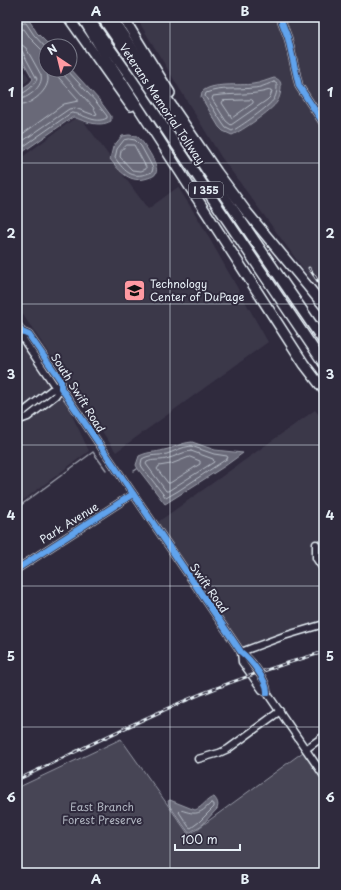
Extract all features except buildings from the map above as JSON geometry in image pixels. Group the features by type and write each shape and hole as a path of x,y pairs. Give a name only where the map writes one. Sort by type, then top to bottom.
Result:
{"highway":[{"path":"68,17 129,104 181,173"},
{"path":"82,17 109,62 304,364 324,390"},
{"name":"Veterans Memorial Tollway","path":"88,17 129,75 324,364"},
{"name":"Veterans Memorial Tollway","path":"102,17 324,342"},
{"path":"111,17 217,172 246,211 324,306"},
{"path":"123,17 217,172"}],"street":[{"path":"280,17 288,38 300,86 324,124"},
{"name":"South Swift Road","path":"17,324 22,332 22,339 54,385 61,388 133,494"},
{"path":"18,420 28,417 56,396 61,388"},
{"name":"Park Avenue","path":"17,570 133,494"},
{"name":"Swift Road","path":"133,494 241,652 242,662 262,690 267,693 280,711 324,776"},
{"path":"316,544 316,558 324,570"},
{"path":"241,652 284,636 324,624"},
{"path":"198,759 228,749 280,711"},
{"path":"306,750 324,736"}],"shaded area":[{"path":"136,17 324,17 324,297 221,157"},
{"path":"17,60 30,79 17,89"},
{"path":"79,115 148,209 178,187 199,220 268,342 116,452 17,306 17,161"},
{"path":"17,328 61,392 89,451 17,505"},
{"path":"315,410 324,420 324,622 241,650 155,524"}],"green space":[{"name":"East Branch Forest Preserve","path":"121,739 189,835 303,752 324,783 324,873 17,873 17,788"}],"water":[{"path":"24,18 29,20 42,38 38,38 38,78 78,77 100,101 111,116 111,121 96,124 73,117 17,156 17,92 30,83 33,79 17,50 17,21"},
{"path":"274,78 281,83 280,94 277,102 256,120 232,135 223,131 219,127 201,97 202,92 212,87 247,85"},
{"path":"122,136 137,136 150,154 157,170 154,176 142,179 131,178 126,176 110,159 113,147"},
{"path":"192,442 215,450 243,453 165,504 138,469 136,465 139,456"},
{"path":"214,797 218,805 217,809 202,825 189,833 169,805 168,801 170,800 195,810"}],"waterway":[{"path":"17,508 93,452 106,470"}],"railway":[{"path":"309,268 324,290"},
{"path":"17,780 131,725 201,694 231,682 324,652"}],"cycle path":[{"path":"280,17 288,38 299,86 324,124"},
{"path":"17,324 22,332 29,335 61,381 61,388 241,652 258,671 265,683 267,693"},
{"path":"17,569 133,494"}],"place":[{"name":"Technology Center of DuPage","path":"135,290"}]}
